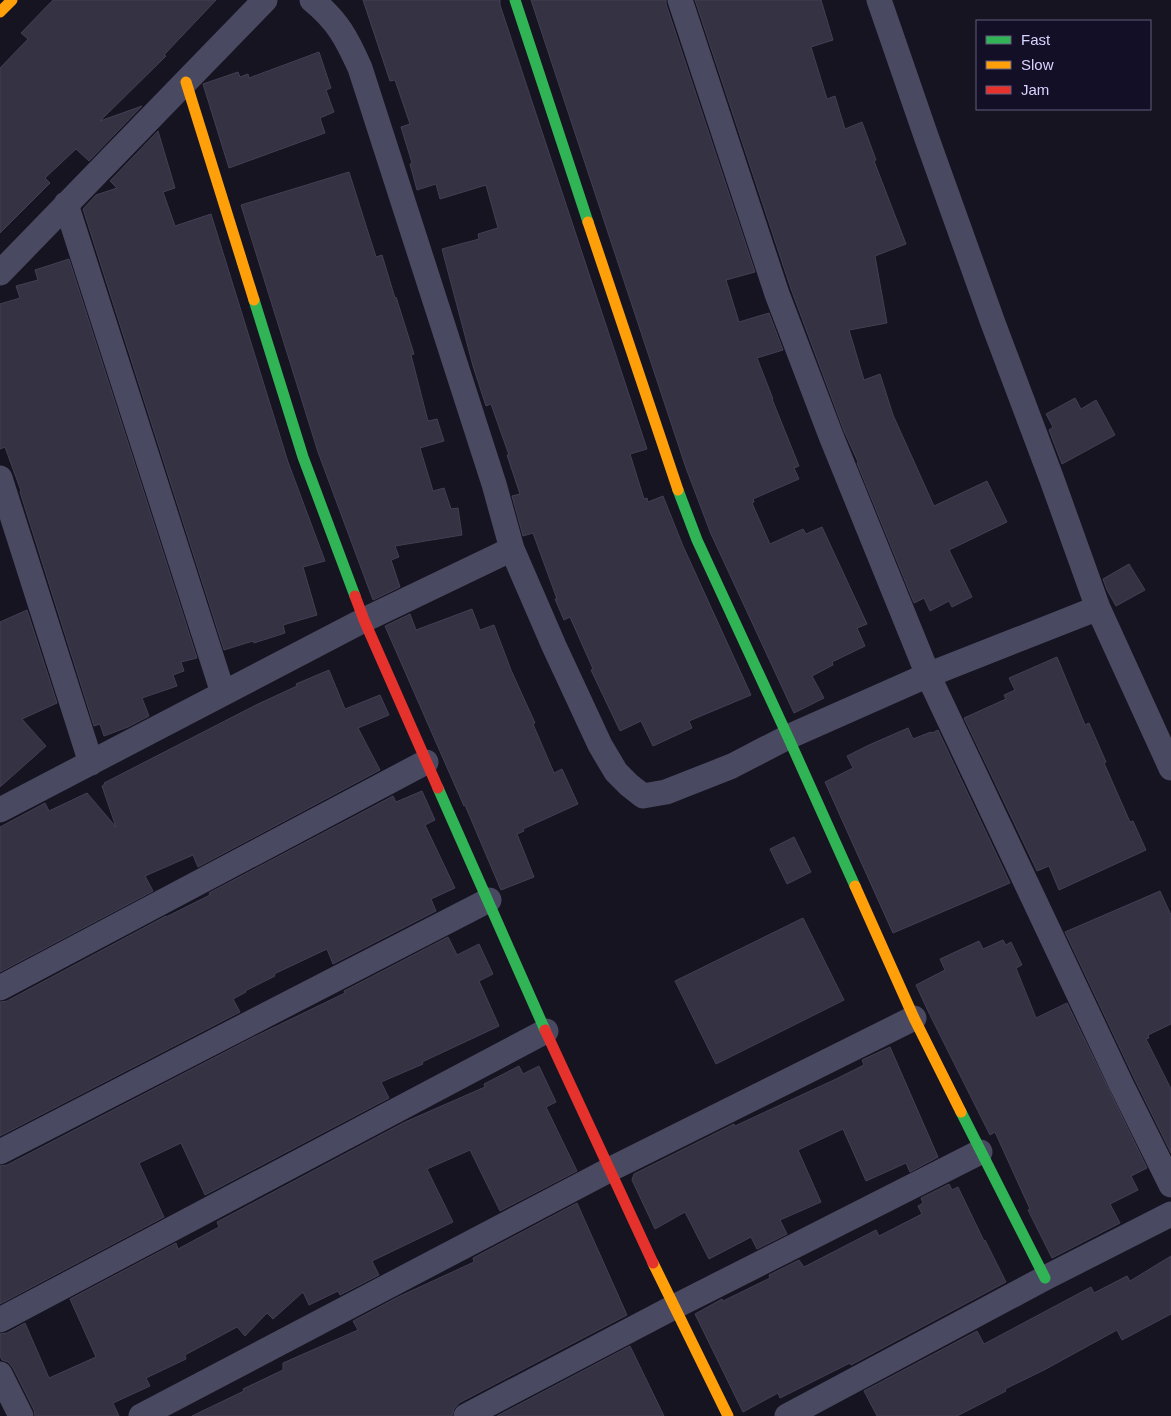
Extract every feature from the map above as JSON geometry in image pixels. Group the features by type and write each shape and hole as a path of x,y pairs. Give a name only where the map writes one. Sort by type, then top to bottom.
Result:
{"street":[{"path":"0,12 12,0"},
{"path":"0,273 265,0"},
{"path":"515,0 671,473 697,540 914,1018 1045,1278"},
{"path":"680,0 781,303 831,436 928,675 1121,1084 1171,1185"},
{"path":"879,0 990,314 1098,608 1171,768"},
{"path":"326,4 346,38 360,68 494,484 512,550 600,745 616,772 643,796 666,792 732,766 788,737 928,675 1098,608"},
{"path":"186,82 303,457 364,620 546,1031 674,1307 728,1416"},
{"path":"66,204 223,693"},
{"path":"1,483 91,764"},
{"path":"0,810 364,620 512,550"},
{"path":"0,988 426,762"},
{"path":"0,1152 489,900"},
{"path":"140,1416 611,1169 914,1018"},
{"path":"0,1320 546,1031"},
{"path":"466,1416 674,1307 980,1152"},
{"path":"787,1416 1045,1278 1171,1214"},
{"path":"0,1374 21,1416"}],"building":[{"path":"53,0 216,0 164,55 166,56 100,121 142,106 89,161 76,149 45,178 50,183 0,233 0,68 28,39 21,33"},
{"path":"363,0 500,0 500,5 647,449 630,454 644,499 647,498 648,502 663,496 683,546 751,695 689,721 692,728 653,746 641,721 620,731 591,670 593,669 570,617 564,620 533,533 523,536 512,496 520,494 507,455 509,455 491,404 486,406 473,366 442,249 479,239 478,234 498,228 486,185 440,199 436,184 417,190 410,164 412,163 401,127 410,124 395,80 390,81"},
{"path":"531,0 666,0 755,272 726,280 739,322 769,313 783,350 757,358 799,466 794,468 799,479 753,499 754,502 752,503 770,544 803,529 806,534 822,527 867,624 857,628 865,646 832,662 833,665 812,676 824,698 794,713 711,534 686,468"},
{"path":"695,0 821,0 833,40 811,47 827,99 835,96 845,129 862,122 876,160 874,161 906,244 875,256 887,323 849,330 864,380 880,374 893,415 934,506 987,481 1007,522 949,550 972,597 952,607 949,601 930,611 924,598 914,603 844,431 791,289"},
{"path":"319,52 331,88 326,90 334,112 320,118 325,133 229,168 203,84 238,72 240,77 248,74 249,78"},
{"path":"158,131 175,188 163,192 175,226 211,214 288,462 325,561 303,567 317,615 283,625 285,633 224,650 83,209 96,195 117,188 110,181"},
{"path":"349,172 376,257 382,255 396,297 414,354 411,355 428,421 437,419 444,441 420,448 433,491 444,488 451,509 458,508 462,535 395,546 399,557 391,560 400,587 373,600 318,452 241,205"},
{"path":"69,259 197,658 181,662 184,671 173,675 177,686 142,698 149,716 128,727 104,736 100,724 94,726 21,491 5,447 0,449 0,304 20,298 16,286 38,280 35,270"},
{"path":"1075,398 1081,409 1096,400 1115,435 1062,464 1049,430 1053,427 1046,414"},
{"path":"1129,564 1145,590 1116,606 1103,579"},
{"path":"472,609 480,630 494,625 554,773 562,769 578,804 523,829 524,831 517,834 534,877 501,890 385,626 410,614 416,630"},
{"path":"27,610 57,703 22,719 46,746 0,787 0,622"},
{"path":"1057,657 1085,725 1089,723 1130,822 1133,821 1146,850 1059,890 1049,866 1037,871 964,718 1006,699 1004,695 1015,690 1009,678"},
{"path":"329,670 345,709 380,695 389,715 358,728 380,770 198,867 193,855 145,876 153,891 0,972 0,827 45,803 49,811 87,793 116,827 102,786 104,783 297,686 296,684"},
{"path":"908,728 913,739 938,730 1010,883 893,933 825,782 853,768 847,756"},
{"path":"422,791 435,820 425,825 455,888 431,899 436,911 333,964 327,949 274,974 275,976 233,999 240,1012 0,1136 0,1002 7,1001 166,916 210,895 209,893 393,796 396,802"},
{"path":"794,837 811,872 787,884 770,849"},
{"path":"1160,891 1171,915 1171,1024 1148,1035 1149,1038 1146,1039 1171,1089 1171,1153 1065,932"},
{"path":"803,918 844,1000 716,1064 675,981"},
{"path":"448,937 457,955 479,944 493,974 479,981 499,1026 422,1062 423,1064 381,1082 389,1098 205,1195 181,1143 139,1163 164,1217 0,1304 0,1166 7,1165 254,1037 345,993 344,991"},
{"path":"1003,940 1006,945 1011,942 1022,965 1016,968 1036,1018 1067,1003 1147,1168 1131,1176 1138,1190 1110,1204 1120,1223 1052,1258 1028,1210 1030,1209 995,1132 990,1135 916,985 945,970 940,959 979,941 983,949"},
{"path":"890,1047 938,1157 910,1172 906,1163 866,1181 843,1129 798,1150 821,1202 780,1220 787,1234 757,1249 751,1237 709,1259 685,1212 655,1229 632,1180 634,1174 734,1124 735,1126 836,1079 864,1065 862,1060"},
{"path":"519,1066 523,1074 539,1066 556,1102 546,1107 577,1171 500,1211 470,1150 427,1169 453,1222 372,1261 379,1275 340,1295 338,1291 309,1305 303,1292 273,1319 267,1313 245,1336 237,1327 185,1355 186,1359 146,1378 150,1386 113,1403 119,1416 35,1416 34,1410 13,1368 8,1362 2,1360 0,1356 0,1334 7,1333 25,1323 49,1378 96,1357 70,1299 176,1243 178,1249 219,1227 217,1222 405,1122 485,1087 484,1084"},
{"path":"949,1184 952,1190 958,1187 1006,1282 851,1365 850,1363 780,1398 778,1393 743,1412 695,1314 722,1299 723,1301 770,1278 769,1275 799,1260 804,1267 876,1230 879,1236 922,1214 918,1206 923,1203 921,1198"},
{"path":"577,1203 627,1315 459,1403 454,1409 452,1416 192,1416 283,1370 283,1363 358,1330 353,1321 398,1297 474,1262 473,1258"},
{"path":"1171,1256 1171,1314 1122,1340 1117,1330 957,1416 877,1416 864,1391 977,1331 984,1344 1091,1287 1094,1293 1127,1276 1130,1281"},
{"path":"630,1346 664,1416 497,1416"}],"traffic: fast":[{"path":"515,0 588,222"},
{"path":"254,300 303,457 355,596"},
{"path":"678,490 697,540 855,886"},
{"path":"438,788 545,1030"},
{"path":"961,1112 1045,1278"}],"traffic: slow":[{"path":"0,12 12,0"},
{"path":"186,82 254,300"},
{"path":"588,222 678,490"},
{"path":"855,886 914,1018 961,1112"},
{"path":"653,1263 728,1416"}],"traffic: jam":[{"path":"355,596 438,788"},
{"path":"545,1030 653,1263"}]}
